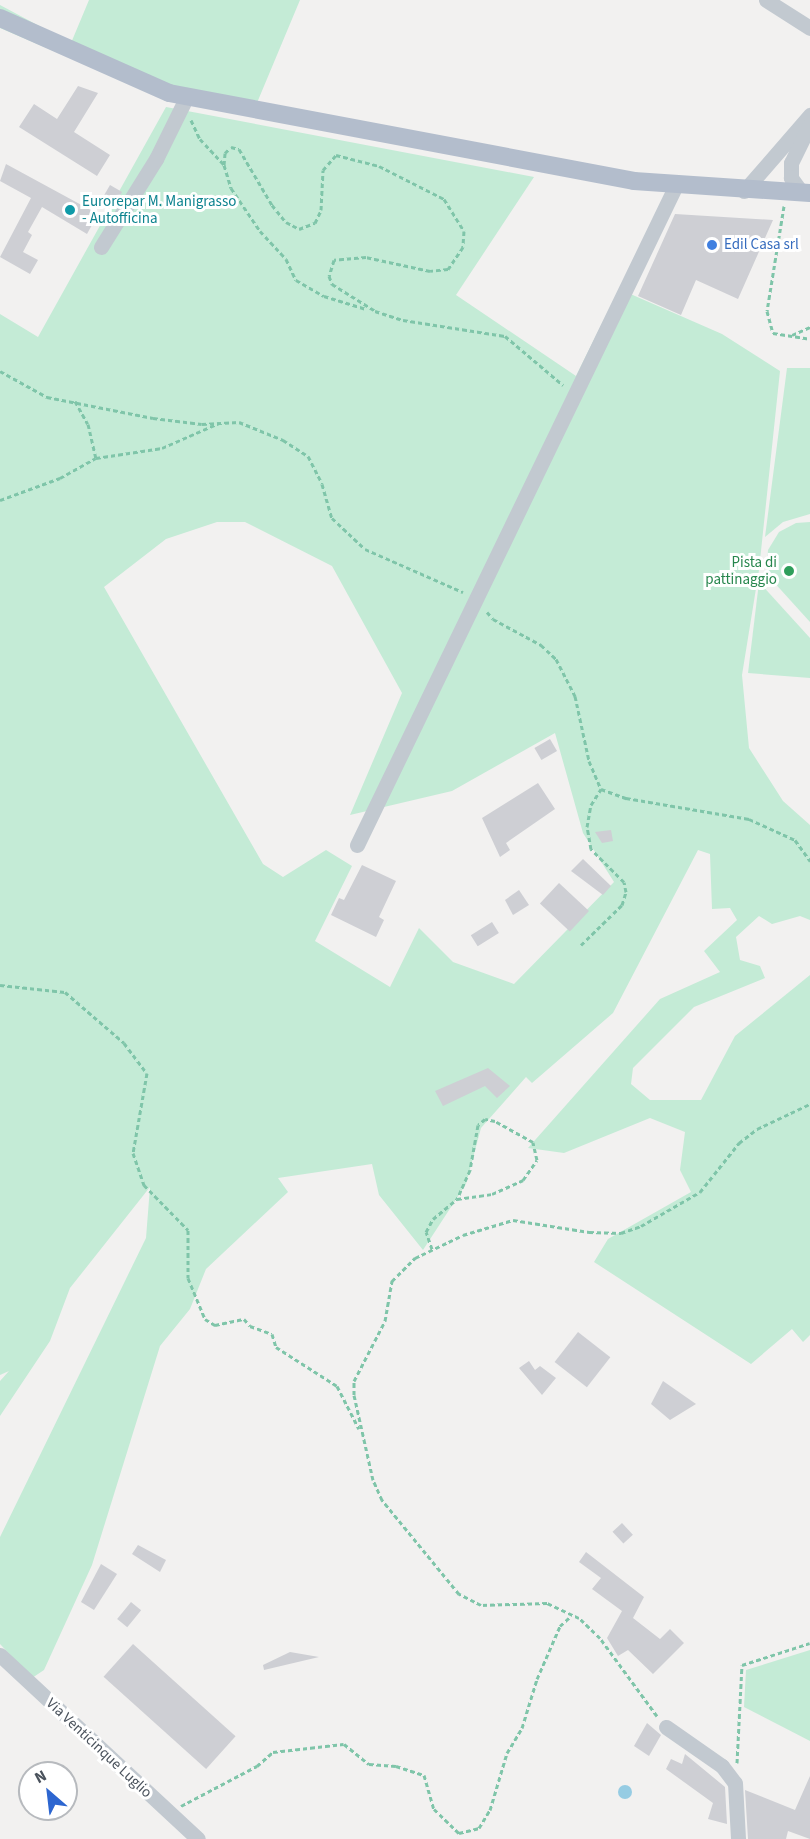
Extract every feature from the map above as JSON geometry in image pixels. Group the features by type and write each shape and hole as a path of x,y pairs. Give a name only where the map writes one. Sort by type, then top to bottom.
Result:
{"main road":[{"path":"0,18 169,93 184,103 622,179 744,191 799,193"}],"street":[{"path":"766,0 810,28"},
{"path":"101,247 156,159 184,103"},
{"path":"744,191 810,115"},
{"path":"799,193 791,178 791,163 810,124"},
{"path":"357,845 675,185"},
{"name":"Via Venticinque Luglio","path":"0,1656 198,1839"},
{"path":"666,1727 722,1766 732,1779 738,1839"}],"path":[{"path":"184,103 224,165 231,188 260,231 286,259 296,280 324,296 403,320 505,336 554,375 574,398"},
{"path":"224,165 225,153 231,147 239,149 272,205 285,222 299,230 315,223 321,210 323,170 336,155 379,166 444,199 464,231 463,247 448,269 430,272 366,257 334,260 329,276 332,284 376,312"},
{"path":"799,193 766,311 773,333 810,339"},
{"path":"790,336 810,327"},
{"path":"0,371 47,397 153,418 202,424 223,421 239,422 283,440 308,456 322,484 332,518 365,549 469,595 494,619 541,645 556,659 575,696 589,761 601,789 626,798 749,819 795,840 810,861"},
{"path":"75,401 88,424 96,458"},
{"path":"0,500 60,478 96,458 162,448 223,421"},
{"path":"581,945 622,904 626,892 624,882 591,849 587,826 591,805 601,789"},
{"path":"0,985 64,992 124,1043 147,1073 133,1153 144,1185 188,1230 188,1278 205,1319 215,1325 244,1319 250,1326 272,1334 276,1347 337,1386 363,1439"},
{"path":"666,1727 600,1638 579,1618 547,1603 481,1605 459,1594 382,1500 373,1480 363,1439 354,1381 385,1321 392,1281 415,1258 432,1249 513,1220 589,1232 621,1233 641,1226 700,1192 739,1143 757,1129 810,1104"},
{"path":"432,1249 426,1232 433,1219 457,1199 470,1170 478,1125 485,1119 495,1121 533,1142 537,1160 523,1180 492,1194 457,1199"},
{"path":"169,1812 257,1766 273,1752 344,1744 369,1764 396,1766 423,1775 434,1809 459,1833 479,1828 490,1810 507,1753 522,1728 537,1679 560,1626 571,1616"},
{"path":"732,1779 737,1761 742,1665 810,1643"}],"green space":[{"path":"89,0 300,0 254,110 105,73 0,28 0,5 71,43"},
{"path":"166,107 534,177 456,295 576,376 619,289 722,334 780,371 759,570 742,675 749,748 783,801 810,825 810,920 800,916 772,924 759,916 736,937 740,960 760,966 765,978 694,1007 633,1068 631,1084 650,1100 701,1100 735,1036 810,975 810,1335 803,1342 792,1329 751,1364 594,1262 608,1239 691,1192 680,1170 685,1132 650,1118 564,1153 528,1148 660,999 720,972 704,951 737,920 730,908 712,909 710,854 698,850 613,1013 532,1083 526,1077 481,1128 466,1184 423,1250 379,1195 372,1164 278,1178 288,1192 206,1269 190,1309 160,1346 92,1565 44,1670 32,1678 0,1644 0,1537 146,1238 150,1187 70,1288 50,1341 0,1416 0,1381 9,1371 0,1375 0,314 38,337","holes":["217,522 245,522 332,566 402,693 350,815 452,791 555,733 583,833 614,882 514,984 453,962 419,928 390,987 315,941 352,866 326,850 283,877 263,864 104,587 166,539"]},
{"path":"787,368 810,368 810,514 783,522 765,537"},
{"name":"Pista di pattinaggio","path":"810,522 810,622 771,579 767,564 768,550 779,532 796,523"},
{"path":"759,582 810,638 810,678 748,673"},
{"path":"810,1650 810,1741 744,1707 746,1670"}],"water":[{"path":"622,1785 628,1785 632,1792 628,1799 622,1799 618,1795 618,1789"}],"building":[{"path":"78,86 98,93 74,132 110,155 97,176 19,127 34,104 57,119"},
{"path":"6,164 98,214 87,234 42,207 28,232 32,235 23,252 38,260 30,274 0,257 31,198 0,181"},
{"path":"110,185 122,192 116,203 104,196"},
{"path":"675,214 773,220 738,299 696,280 681,315 638,296"},
{"path":"550,739 557,751 541,760 534,748"},
{"path":"538,783 555,809 506,843 510,850 500,857 482,818"},
{"path":"611,830 613,841 602,843 595,832"},
{"path":"583,859 611,886 603,895 571,871"},
{"path":"362,865 396,881 379,917 384,920 376,937 331,915 339,898 344,900"},
{"path":"559,883 589,911 570,931 540,903"},
{"path":"519,890 529,905 513,915 505,900"},
{"path":"492,922 499,933 478,946 471,935"},
{"path":"488,1068 510,1086 497,1098 485,1086 443,1106 435,1091"},
{"path":"578,1332 610,1357 587,1387 555,1362"},
{"path":"529,1361 535,1370 540,1366 556,1378 542,1395 519,1368"},
{"path":"663,1381 696,1404 670,1420 651,1404"},
{"path":"622,1523 633,1535 623,1544 612,1532"},
{"path":"138,1545 166,1560 160,1572 132,1554"},
{"path":"586,1552 644,1597 633,1618 660,1639 670,1629 684,1643 653,1674 628,1650 618,1656 607,1638 622,1611 592,1589 601,1578 579,1562"},
{"path":"101,1564 117,1574 94,1610 81,1602"},
{"path":"131,1602 141,1610 127,1627 117,1619"},
{"path":"133,1644 236,1736 206,1769 104,1677"},
{"path":"290,1652 319,1657 264,1670 263,1665"},
{"path":"647,1723 661,1735 649,1756 634,1746"},
{"path":"685,1754 725,1787 727,1824 708,1819 713,1803 666,1769 671,1759 682,1764"},
{"path":"810,1776 810,1839 788,1831 786,1839 748,1839 745,1790 795,1810"}],"place":[{"name":"Eurorepar M. Manigrasso - Autofficina","path":"70,210"},
{"name":"Edil Casa srl","path":"712,245"},
{"name":"Pista di pattinaggio","path":"789,571"}]}
